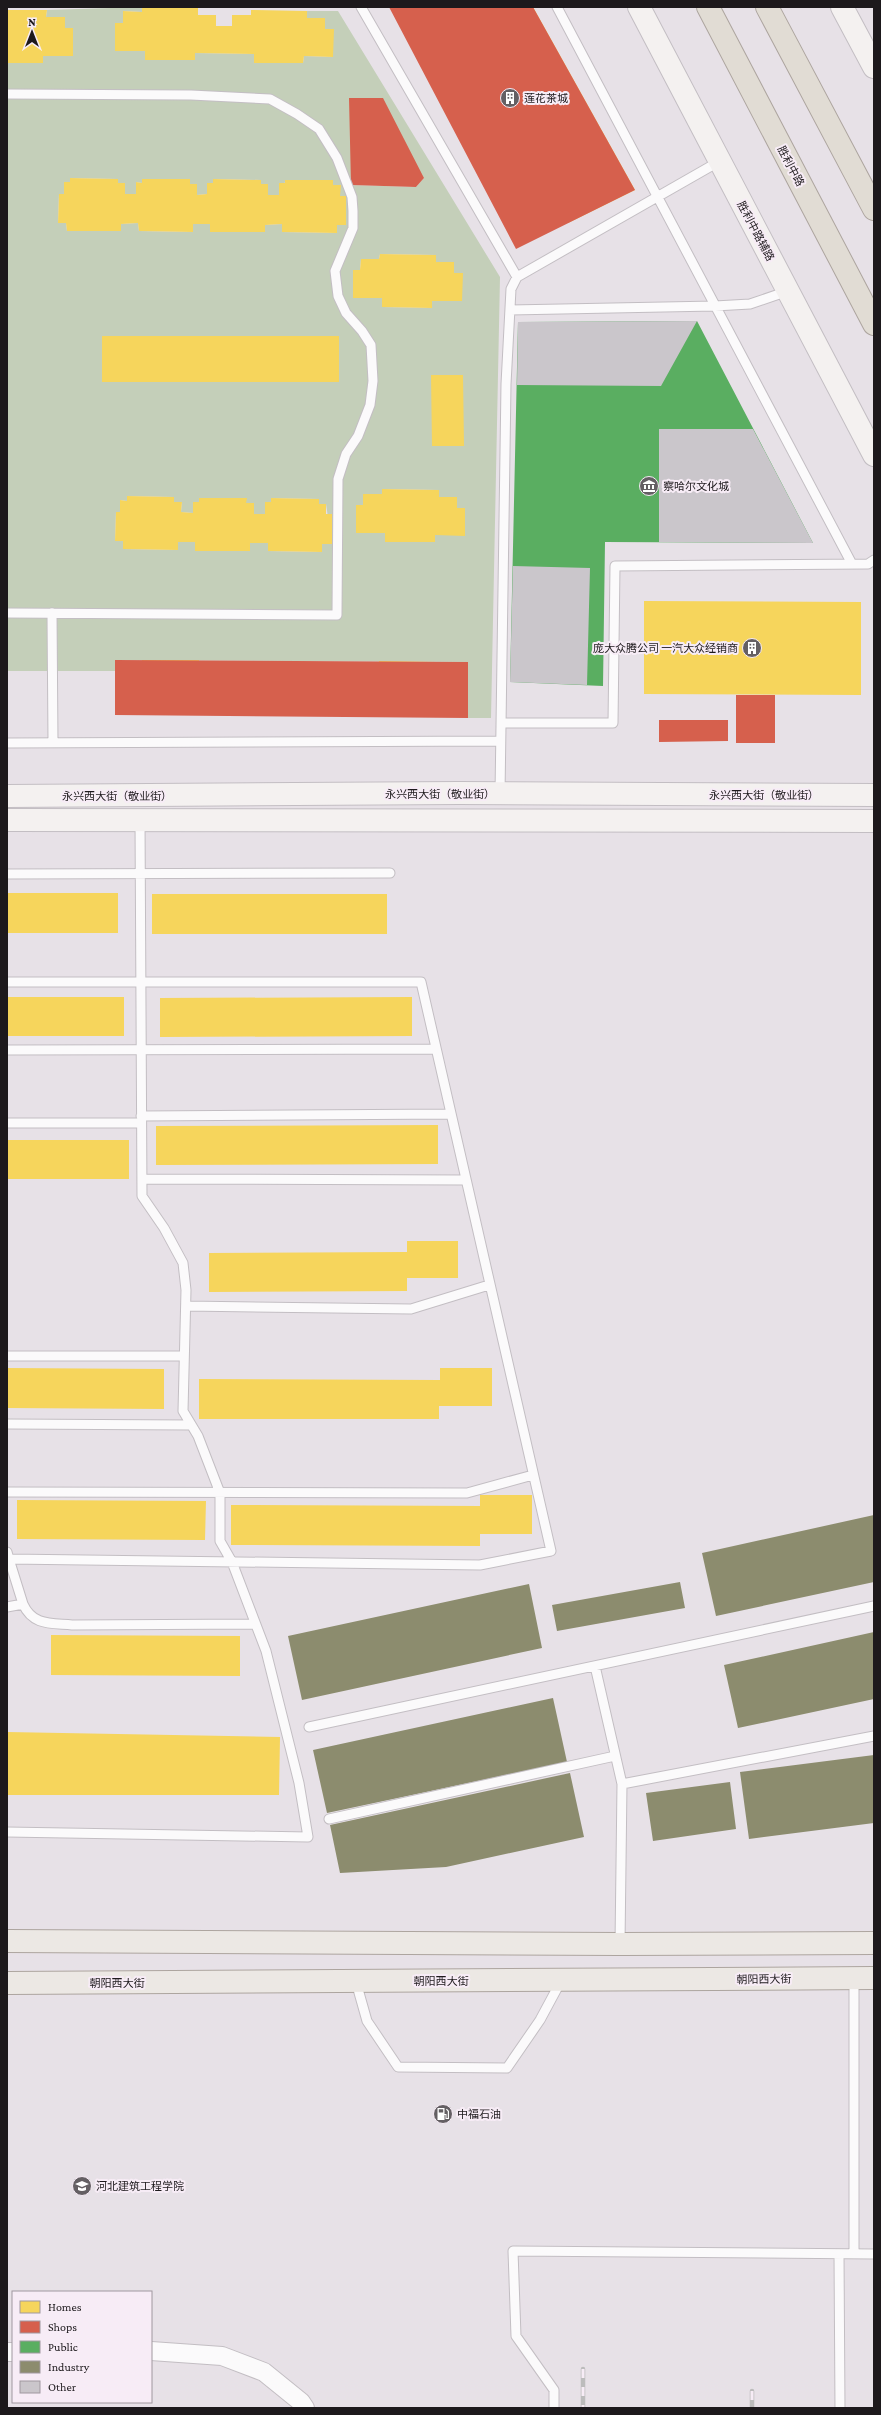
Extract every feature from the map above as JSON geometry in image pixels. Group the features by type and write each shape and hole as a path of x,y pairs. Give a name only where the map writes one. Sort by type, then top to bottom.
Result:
{"highway":[{"name":"胜利中路","path":"708,7 874,324"},
{"path":"767,7 874,209"}],"main road":[{"name":"胜利中路辅路","path":"639,7 874,455"},
{"path":"842,7 874,67"},
{"name":"永兴西大街（敬业街）","path":"7,796 500,794 874,795"},
{"path":"7,820 874,821"},
{"path":"7,1940 620,1944 874,1942"},
{"name":"朝阳西大街","path":"7,1983 562,1981 864,1978"}],"street":[{"path":"152,2351 222,2356 264,2372 301,2402 305,2408"}],"lane":[{"path":"361,7 517,277"},
{"path":"557,7 852,564"},
{"path":"7,94 244,97 270,100 298,114 319,129 337,158 352,197 353,228 335,271 338,296 346,313 362,331 371,345 373,381 370,405 358,436 346,454 338,479 337,615 7,613"},
{"path":"500,794 506,384 512,289 517,277 720,161"},
{"path":"510,310 750,304 788,291"},
{"path":"501,723 613,723 615,566 868,564 874,560"},
{"path":"52,613 53,742"},
{"path":"7,743 500,741"},
{"path":"7,1832 308,1838 298,1783 266,1651 232,1562 220,1541 220,1493 198,1436 183,1411 186,1306 183,1263 164,1228 142,1196 140,1050 140,820"},
{"path":"7,874 390,873"},
{"path":"7,982 421,982 465,1180 551,1551 480,1565 232,1562 8,1555 23,1604 28,1615 42,1622 72,1625 255,1624"},
{"path":"7,1050 436,1049"},
{"path":"7,1123 141,1119 451,1114"},
{"path":"142,1179 465,1180"},
{"path":"186,1306 411,1309 490,1285"},
{"path":"7,1356 184,1356"},
{"path":"7,1424 191,1425"},
{"path":"7,1492 467,1493 533,1475"},
{"path":"7,1607 23,1604"},
{"path":"309,1727 874,1606"},
{"path":"595,1666 622,1784 620,1944"},
{"path":"622,1784 874,1736"},
{"path":"329,1819 615,1756"},
{"path":"854,2254 864,1978"},
{"path":"356,1982 367,2022 398,2067 507,2068 540,2020 562,1981"},
{"path":"554,2408 554,2390 516,2336 513,2252 874,2254"},
{"path":"840,2254 840,2408"}],"green space":[{"path":"142,7 142,12 123,11 123,23 115,23 115,51 145,51 145,60 194,60 195,53 254,54 254,63 303,63 304,56 333,57 333,29 325,29 325,18 307,18 307,11 338,11 500,277 491,718 468,718 468,662 115,660 115,671 7,671 7,63 43,63 43,56 73,56 73,28 65,28 46,17 47,10","holes":["70,178 117,179 125,194 136,194 136,182 142,183 142,179 190,179 190,184 197,184 197,195 207,194 207,183 213,183 214,179 261,180 261,184 268,184 268,195 279,195 286,180 333,180 333,185 340,185 340,196 346,196 346,225 337,225 336,233 282,232 282,224 265,225 265,232 210,232 210,224 193,224 193,232 139,231 138,223 121,224 121,231 67,231 66,223 58,223 59,194 64,194 64,182 70,182","424,178 416,187 351,185","380,254 436,255 436,262 454,262 454,273 462,273 462,301 432,301 432,308 383,307 382,298 353,298 353,270 360,270 361,259 379,259","102,336 339,336 339,382 102,382","382,489 439,490 439,497 457,497 457,508 465,508 465,535 435,535 435,542 386,542 385,533 356,533 356,505 363,505 363,494 382,494","127,496 174,497 174,502 182,502 181,512 193,513 193,502 199,502 199,498 246,498 246,503 254,503 254,514 265,514 265,502 271,502 271,498 319,499 319,504 326,504 332,544 322,544 322,552 268,551 268,543 250,543 250,551 195,542 178,542 178,550 123,549 123,541 115,541 116,512 120,512 120,500 127,501"]}],"building: Homes":[{"path":"142,7 198,7 198,15 216,15 216,26 232,26 232,15 251,15 251,10 307,11 307,18 325,18 325,29 334,29 333,57 304,56 303,63 254,63 254,54 195,53 195,60 145,60 145,51 115,51 115,23 123,23 123,11 142,12"},
{"path":"455,7 533,7 635,190 568,223"},
{"path":"7,10 47,10 46,17 65,17 65,28 73,28 73,56 43,56 43,63 7,63"},
{"path":"70,178 118,179 118,183 125,183 125,194 136,194 136,182 142,183 142,179 190,179 190,184 197,184 197,195 207,194 207,183 213,183 213,179 261,180 261,184 268,184 268,195 279,195 279,183 285,183 285,180 333,180 333,185 341,185 340,196 346,196 346,225 337,225 337,233 282,232 282,224 265,225 265,232 210,232 210,224 193,224 193,232 139,231 138,223 121,224 121,231 67,231 66,223 58,223 59,194 64,194 64,182 70,182"},
{"path":"380,254 436,255 436,262 454,262 454,273 463,273 462,301 432,301 432,308 382,307 382,298 353,298 353,270 360,270 361,259 379,259"},
{"path":"102,336 339,336 339,382 102,382"},
{"path":"431,375 463,375 464,446 432,446"},
{"path":"382,489 439,490 439,497 457,497 457,508 465,508 465,536 435,535 435,542 385,542 385,533 356,533 356,505 363,505 363,494 382,494"},
{"path":"127,496 174,497 174,502 182,502 181,512 193,513 193,502 199,502 199,498 247,498 246,503 254,503 254,514 265,514 265,502 271,502 271,498 319,499 319,504 326,504 326,514 332,514 332,544 322,544 322,552 268,551 268,543 250,543 250,551 195,551 195,542 178,542 178,550 123,549 123,541 115,541 116,512 120,512 120,500 127,501"},
{"name":"庞大众腾公司 一汽大众经销商","path":"644,601 861,602 861,695 644,694"},
{"path":"142,660 199,660 199,668 217,668 216,679 225,679 224,707 195,706 195,713 145,713 145,704 115,704 116,676 123,676 123,664 142,665"},
{"path":"379,661 436,662 436,668 454,669 454,679 463,680 462,707 432,707 432,714 382,714 382,705 353,705 353,677 360,677 361,665 379,665"},
{"path":"7,893 118,893 118,933 7,933"},
{"path":"152,894 387,894 387,934 152,934"},
{"path":"7,997 124,997 124,1036 7,1036"},
{"path":"412,997 412,1036 160,1037 160,998"},
{"path":"438,1125 438,1164 156,1165 156,1126"},
{"path":"7,1140 129,1140 129,1179 7,1179"},
{"path":"407,1241 458,1241 458,1278 407,1278 407,1291 209,1292 209,1253 407,1252"},
{"path":"7,1368 164,1369 164,1409 7,1408"},
{"path":"440,1368 492,1368 492,1406 439,1406 439,1419 199,1419 199,1379 440,1380"},
{"path":"480,1495 532,1495 532,1534 480,1534 480,1546 231,1545 231,1505 480,1506"},
{"path":"17,1500 206,1501 205,1540 17,1539"},
{"path":"51,1635 240,1636 240,1676 51,1675"},
{"path":"7,1732 280,1737 279,1795 7,1795"}],"building: Shops":[{"name":"莲花茶城","path":"389,7 533,7 635,190 516,249"},
{"path":"349,98 383,98 424,178 416,187 351,185"},
{"path":"115,660 468,662 468,718 115,715"},
{"path":"736,695 775,695 775,743 736,743"},
{"path":"659,720 728,720 728,741 659,742"}],"building: Public":[{"name":"察哈尔文化城","path":"697,321 813,543 605,542 603,686 510,682 518,322"}],"building: Industry":[{"path":"874,1515 874,1582 716,1616 702,1553"},
{"path":"680,1582 685,1608 557,1631 552,1605"},
{"path":"529,1584 542,1648 302,1700 288,1636"},
{"path":"874,1632 874,1699 738,1728 724,1665"},
{"path":"553,1698 567,1762 327,1813 313,1750"},
{"path":"874,1755 874,1823 749,1839 740,1772"},
{"path":"570,1773 584,1837 446,1867 340,1873 330,1825"},
{"path":"730,1782 736,1829 653,1841 646,1793"}],"building: Other":[{"path":"697,321 661,386 517,385 518,322"},
{"path":"659,429 753,429 813,543 659,542"},
{"path":"513,566 590,568 587,685 510,682"}],"railway":[{"path":"583,2369 583,2408"},
{"path":"752,2391 752,2408"}],"place":[{"name":"莲花茶城","path":"510,98"},
{"name":"察哈尔文化城","path":"649,486"},
{"name":"庞大众腾公司 一汽大众经销商","path":"752,648"},
{"name":"中福石油","path":"443,2114"},
{"name":"河北建筑工程学院","path":"82,2186"}]}
